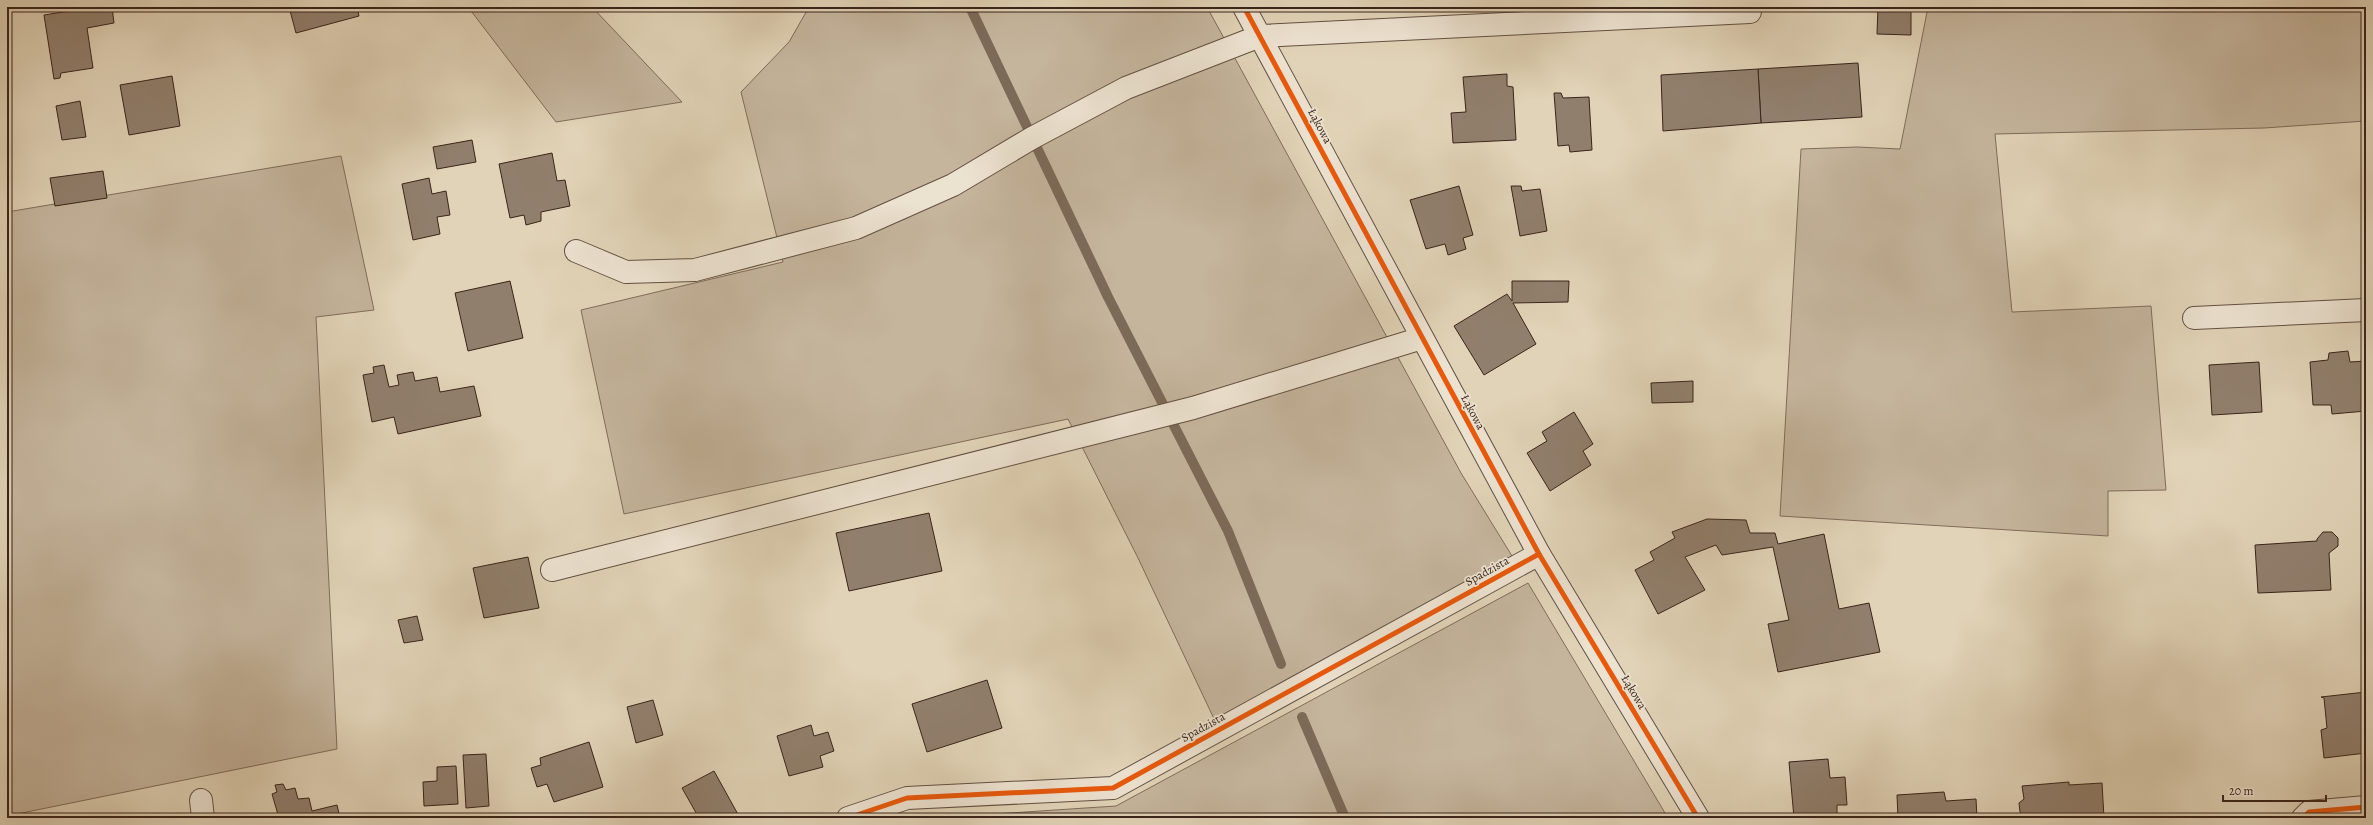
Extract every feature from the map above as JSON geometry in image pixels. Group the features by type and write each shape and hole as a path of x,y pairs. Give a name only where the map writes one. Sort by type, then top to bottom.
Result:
{"street":[{"name":"Łąkowa","path":"1244,7 1539,554 1698,818"},
{"path":"576,251 626,272 694,270 856,228 953,184 1126,88 1260,36 1750,12"},
{"path":"2194,318 2366,310"},
{"path":"552,570 1193,408 1422,338"},
{"name":"Spadzista","path":"848,818 907,798 1112,788 1539,554"},
{"path":"2303,818 2309,812 2366,807"}],"shaded area":[{"path":"468,7 592,7 682,102 556,122"},
{"path":"809,7 1207,7 1461,473 1512,556 1216,723 1138,558 1068,419 624,514 581,310 783,262 741,92 789,42"},
{"path":"1928,7 2366,7 2366,121 2264,128 1995,134 2012,312 2151,306 2166,490 2108,491 2108,536 1780,516 1801,149 1857,147 1900,149"},
{"path":"341,156 374,310 316,317 337,749 7,816 7,212"},
{"path":"1528,583 1668,818 934,818 1116,806"}],"building":[{"path":"95,7 112,7 114,23 87,28 93,68 61,73 60,78 54,79 44,15"},
{"path":"289,7 357,7 359,16 296,33"},
{"path":"1878,7 1911,7 1911,35 1877,34"},
{"path":"1858,63 1862,117 1761,123 1758,69"},
{"path":"1758,69 1761,123 1663,131 1661,75"},
{"path":"1507,74 1507,86 1513,87 1516,140 1453,143 1451,113 1466,112 1463,77"},
{"path":"172,76 180,126 129,135 120,85"},
{"path":"1554,93 1561,93 1563,98 1589,97 1592,150 1570,152 1569,145 1558,146"},
{"path":"80,101 86,137 62,140 56,106"},
{"path":"472,140 476,162 437,169 433,147"},
{"path":"552,153 557,181 565,180 570,206 541,212 541,221 526,225 524,215 510,218 499,164"},
{"path":"103,171 107,198 55,206 50,178"},
{"path":"429,178 432,194 446,191 450,215 437,217 440,234 413,240 402,184"},
{"path":"1459,186 1473,235 1463,238 1466,249 1448,255 1445,244 1426,249 1410,200"},
{"path":"1511,186 1521,186 1522,191 1540,189 1547,231 1520,236"},
{"path":"510,281 523,338 468,351 455,293"},
{"path":"1512,281 1569,281 1568,302 1513,303 1536,344 1484,375 1454,326 1507,294 1512,301"},
{"path":"2348,351 2350,362 2366,361 2366,411 2332,414 2331,405 2313,405 2310,362 2328,360 2329,353"},
{"path":"2259,362 2262,412 2212,415 2209,365"},
{"path":"384,365 389,387 399,385 397,375 413,372 415,381 437,377 440,392 474,386 481,416 398,434 394,417 372,422 363,375 374,373 373,367"},
{"path":"1693,381 1693,402 1652,403 1651,383"},
{"path":"1574,412 1593,444 1583,451 1591,465 1550,491 1527,453 1547,441 1542,432"},
{"path":"929,513 942,571 849,591 836,533"},
{"path":"1707,519 1746,520 1750,533 1775,533 1778,544 1824,534 1839,609 1869,603 1880,652 1778,672 1768,624 1789,620 1773,547 1722,555 1716,545 1685,557 1705,590 1658,614 1635,570 1654,560 1650,552 1675,538 1672,532"},
{"path":"2323,532 2332,532 2338,538 2338,546 2329,553 2331,590 2258,593 2255,545 2317,541"},
{"path":"528,557 539,608 484,618 473,568"},
{"path":"417,616 423,640 404,643 398,620"},
{"path":"987,680 1002,728 927,752 912,704"},
{"path":"2366,692 2366,753 2324,758 2321,730 2327,728 2324,698 2321,697"},
{"path":"653,700 663,735 636,743 627,707"},
{"path":"811,725 814,736 828,732 834,751 820,756 823,767 789,776 777,736"},
{"path":"589,742 603,787 554,802 547,784 537,787 531,768 541,765 540,758"},
{"path":"486,754 489,806 466,808 463,755"},
{"path":"1828,759 1830,778 1845,777 1847,805 1837,805 1837,818 1794,818 1789,762"},
{"path":"456,766 458,804 424,806 423,782 437,781 437,767"},
{"path":"714,771 740,818 699,818 682,788"},
{"path":"2069,782 2069,785 2102,783 2104,818 2025,818 2020,812 2019,803 2024,799 2022,786"},
{"path":"283,784 286,790 295,788 298,799 309,798 312,811 337,805 340,818 279,818 272,794 277,792 275,785"},
{"path":"1944,792 1946,801 1976,799 1977,818 1898,818 1897,795"}],"waterway":[{"path":"970,7 1108,297 1228,531 1281,664"},
{"path":"1302,717 1345,818"}],"cycle path":[{"path":"1244,7 1539,554 1698,818"},
{"path":"848,818 907,798 1113,788 1539,554"},
{"path":"2303,818 2309,812 2366,807"}]}
